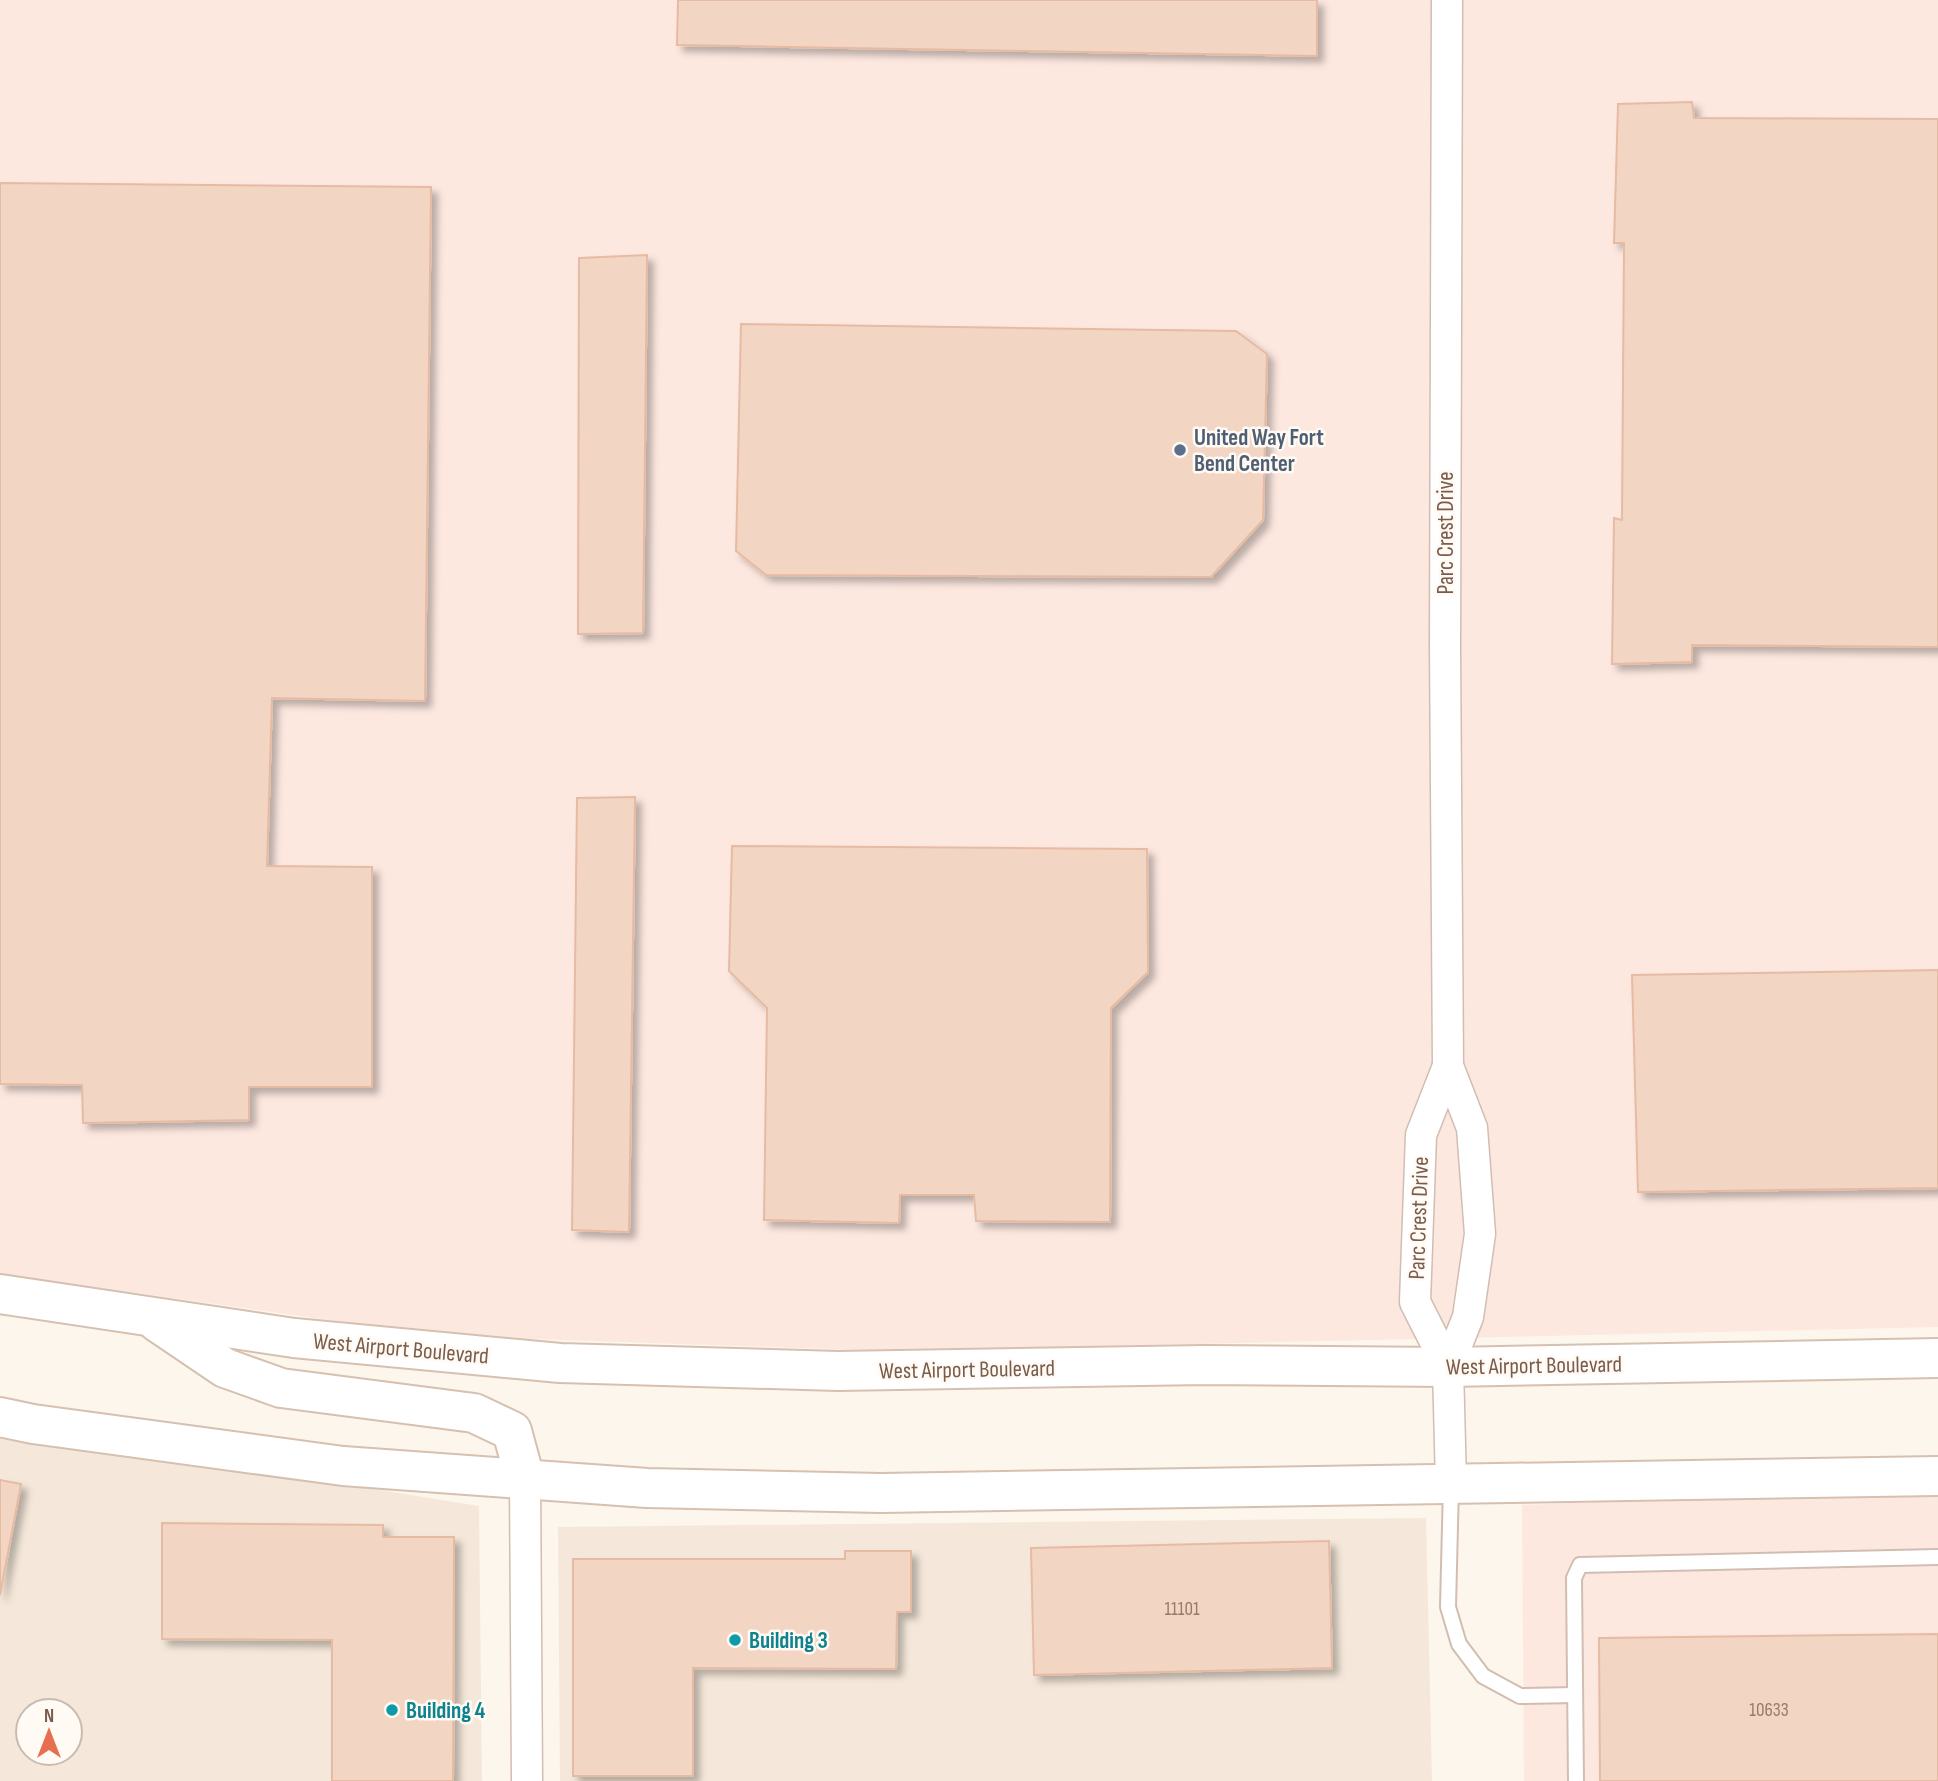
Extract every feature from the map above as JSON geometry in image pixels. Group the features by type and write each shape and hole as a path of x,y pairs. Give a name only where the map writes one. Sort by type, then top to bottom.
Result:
{"main road":[{"name":"West Airport Boulevard","path":"0,1294 294,1338 561,1363 838,1371 1204,1365 1448,1367 1938,1358"},
{"path":"146,1316 225,1368 281,1388 474,1413 512,1431 525,1479"},
{"path":"0,1417 33,1424 343,1466 647,1488 881,1493 1938,1476"}],"street":[{"name":"Parc Crest Drive","path":"1447,0 1445,647 1448,1066 1472,1128 1480,1234 1468,1317 1448,1367 1451,1484"},
{"name":"Parc Crest Drive","path":"1448,1066 1421,1135 1415,1302 1448,1367"},
{"path":"525,1479 527,1781"}],"lane":[{"path":"1451,1484 1448,1607 1459,1644 1483,1676 1520,1696 1575,1695"},
{"path":"1576,1781 1574,1578 1580,1564 1938,1558"}],"shaded area":[{"path":"0,0 1938,0 1938,1327 886,1351 445,1336 0,1274"},
{"path":"0,1429 479,1506 482,1781 0,1781"},
{"path":"1938,1487 1938,1781 1524,1781 1522,1505"},
{"path":"1426,1518 1432,1781 560,1781 558,1527"}],"building":[{"path":"678,0 1317,0 1317,56 677,45"},
{"path":"1692,102 1694,118 1938,119 1938,647 1692,645 1692,662 1612,664 1614,518 1622,520 1624,243 1614,243 1618,104"},
{"path":"0,183 431,187 425,701 272,698 267,866 372,867 372,1087 249,1087 249,1120 83,1123 82,1085 0,1084"},
{"path":"647,255 643,633 578,634 579,258"},
{"path":"741,324 1236,331 1267,354 1263,520 1211,577 766,575 736,551"},
{"path":"635,797 629,1232 572,1230 577,798"},
{"path":"732,846 1147,849 1148,972 1111,1008 1110,1222 976,1221 974,1195 900,1195 899,1223 764,1220 767,1008 729,971"},
{"path":"1938,970 1938,1188 1638,1192 1632,975"},
{"path":"0,1480 21,1484 0,1595"},
{"name":"Building 4","path":"162,1523 383,1525 383,1537 454,1537 453,1781 332,1781 332,1640 162,1639"},
{"path":"1329,1541 1332,1668 1034,1675 1031,1548"},
{"name":"Building 3","path":"845,1551 911,1551 911,1612 897,1612 896,1669 693,1668 693,1776 573,1776 573,1559 845,1559"},
{"path":"1938,1634 1938,1781 1600,1781 1599,1638"}],"place":[{"name":"United Way Fort Bend Center","path":"1180,450"},
{"name":"Building 3","path":"735,1640"},
{"name":"Building 4","path":"392,1710"}]}
